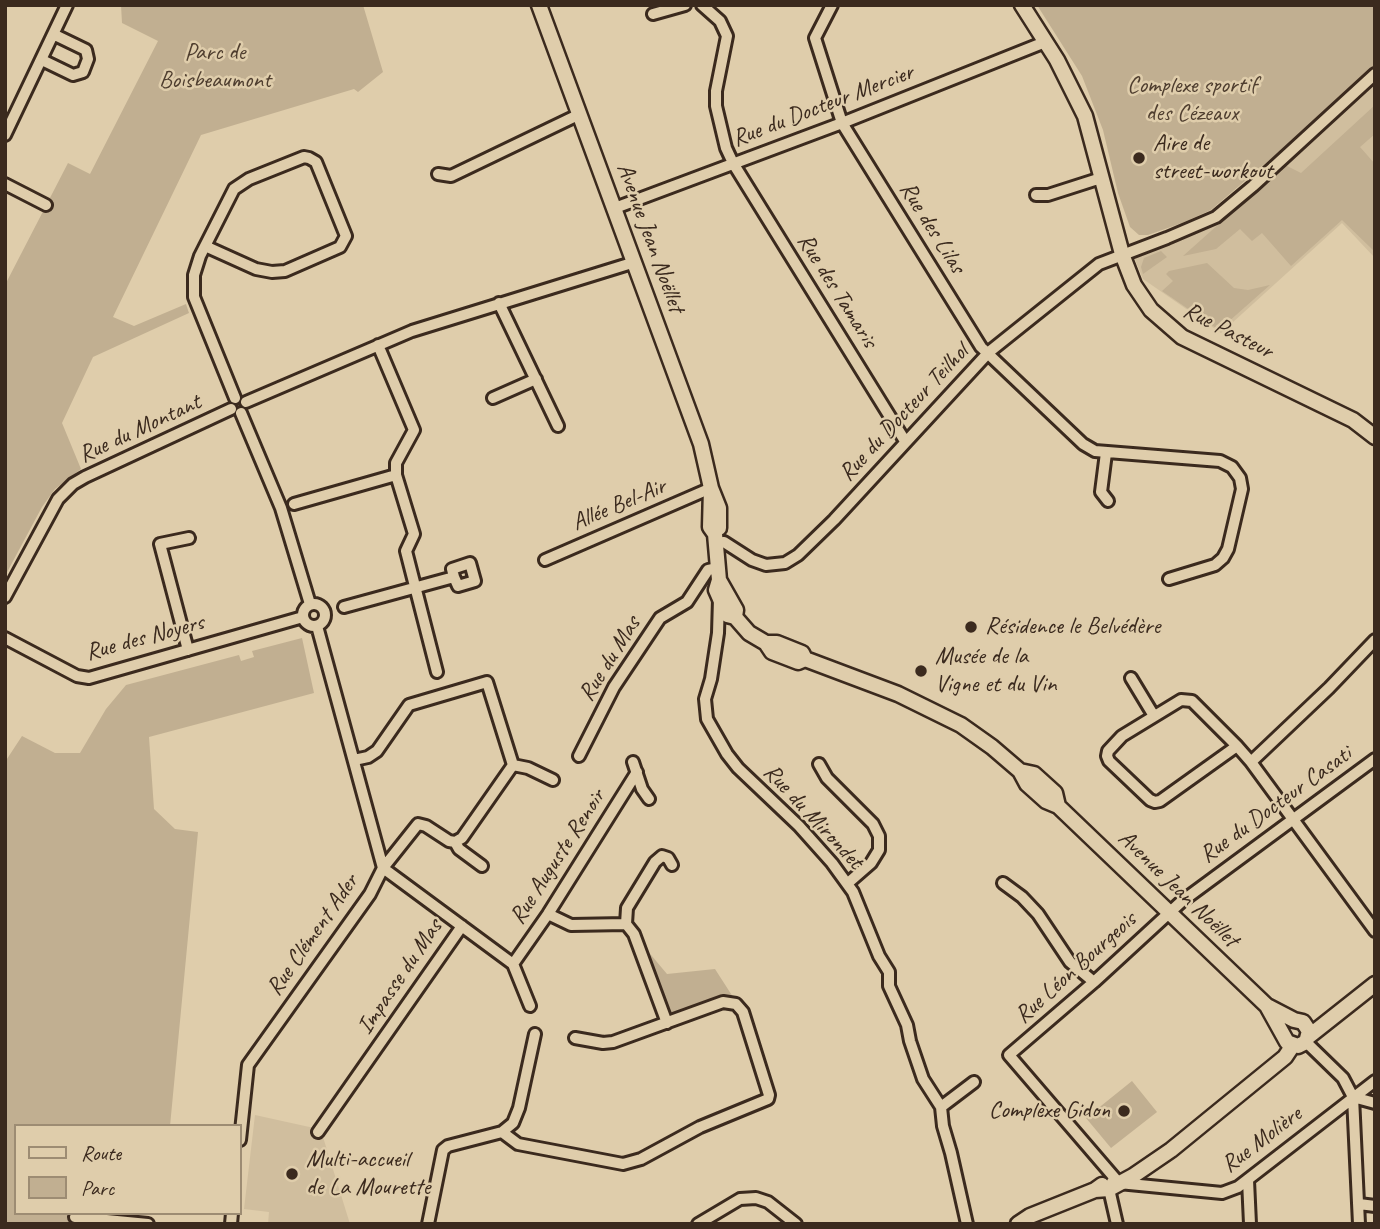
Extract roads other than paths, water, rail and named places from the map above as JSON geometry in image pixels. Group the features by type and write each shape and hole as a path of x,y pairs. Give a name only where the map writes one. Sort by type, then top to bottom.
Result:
{"main road":[{"name":"Avenue Jean Noëllet","path":"539,5 701,444 711,488 710,527 715,539 718,574 716,590 727,615 734,617 749,633 766,643 777,643 802,653 805,659 929,707 961,725 1020,771 1027,784 1046,801 1058,806 1170,911 1267,1006 1295,1039"},
{"name":"Rue Pasteur","path":"1022,5 1066,77 1084,117 1122,254 1138,292 1164,324 1182,337 1331,408 1375,437"},
{"name":"Avenue Jean Noëllet","path":"718,574 736,610 734,617"},
{"path":"1018,1224 1030,1216 1109,1185 1136,1164 1171,1150 1263,1076 1295,1039 1375,984"},
{"path":"1295,1039 1288,1022 1346,1005"},
{"name":"Avenue Jean Noëllet","path":"1267,1006 1298,1021"},
{"path":"1295,1039 1309,1031 1298,1021"}],"street":[{"path":"5,135 67,5"},
{"path":"653,14 685,5"},
{"name":"Rue des Tamaris","path":"702,5 720,21 727,36 716,106 726,148 905,441"},
{"name":"Rue des Lilas","path":"832,5 815,38 842,123 981,347 1083,444 1095,451 1106,453"},
{"path":"42,60 73,75 83,72 88,59 86,50 55,35"},
{"name":"Rue du Docteur Mercier","path":"615,208 842,123 1045,42"},
{"name":"Rue du Docteur Teilhol","path":"715,539 751,560 766,565 785,563 798,555 834,520 989,352 1099,264 1167,239 1216,217 1254,186 1375,74"},
{"path":"438,174 450,176 580,114"},
{"path":"205,246 256,269 272,272 285,271 340,247 346,236 316,162 304,157 249,179 234,189 205,246 194,275 194,297 281,508 310,604"},
{"path":"1036,194 1048,195 1101,178"},
{"path":"5,184 46,205"},
{"name":"Rue du Montant","path":"5,597 58,499 73,484 85,477 238,406 432,323 635,262"},
{"path":"499,303 558,426"},
{"path":"378,345 414,430 396,463 396,475 414,534 406,551 437,672"},
{"path":"493,398 536,379"},
{"path":"1108,502 1101,492 1106,453 1220,461 1232,467 1240,478 1241,489 1228,549 1223,558 1215,565 1169,579"},
{"path":"294,504 396,475"},
{"name":"Allée Bel-Air","path":"545,560 711,488"},
{"path":"188,650 160,544 189,538"},
{"path":"344,607 454,577 452,569 470,563 473,572"},
{"name":"Rue du Mas","path":"579,756 614,687 660,618 687,602 708,570 718,574"},
{"name":"Rue du Mirondet","path":"719,598 718,633 705,699 707,719 738,768 799,827 848,883 859,902 879,956 889,972 889,986 907,1025 923,1079 941,1107 943,1126 967,1224"},
{"path":"310,604 317,604 324,610 324,620 317,626 309,625 303,617 304,608 310,604"},
{"name":"Rue des Noyers","path":"5,638 83,678 303,617"},
{"path":"718,633 734,617"},
{"name":"Rue Clément Ader","path":"242,1124 248,1065 370,894 383,869 317,626"},
{"path":"1251,762 1375,640"},
{"path":"1132,678 1154,716"},
{"path":"354,760 368,757 377,751 409,705 487,682 513,765"},
{"path":"1237,746 1155,802 1109,761 1107,756 1108,751 1122,736 1181,699 1192,701 1237,746 1251,762 1375,931"},
{"name":"Rue du Docteur Casati","path":"1170,911 1375,759"},
{"path":"819,764 827,778 873,824 879,836 880,850 871,863 848,883"},
{"path":"513,765 528,768 553,780"},
{"path":"455,842 462,838 513,765"},
{"name":"Rue Auguste Renoir","path":"513,964 548,914 635,767 642,789 649,799"},
{"path":"383,869 418,824 455,842 459,849 482,866"},
{"path":"667,1023 634,934 626,924 627,908 655,862 662,856 668,858 672,864"},
{"name":"Impasse du Mas","path":"318,1132 462,926 383,869"},
{"path":"1003,883 1022,897 1038,914 1070,962 1094,982"},
{"name":"Rue Léon Bourgeois","path":"1109,1185 1009,1055 1094,982 1170,911"},
{"path":"548,914 571,925 626,924"},
{"path":"462,926 513,964 530,1006"},
{"path":"502,1132 518,1144 623,1164 632,1163 700,1127 768,1099 769,1094 743,1012 736,1004 723,1002 613,1042 575,1038"},
{"path":"428,1224 443,1150 448,1146 502,1132 513,1123 519,1108 535,1034"},
{"path":"1295,1039 1343,1078 1353,1097 1359,1224"},
{"name":"Rue Molière","path":"1109,1185 1230,1192 1375,1081"},
{"path":"941,1107 974,1082"},
{"path":"1353,1097 1375,1103"},
{"path":"1248,1180 1250,1224"},
{"path":"1109,1185 1117,1224"},
{"path":"698,1224 740,1199 756,1198 768,1202 796,1224"},
{"path":"1359,1204 1375,1206"},
{"path":"75,1217 148,1224"}],"place":[{"name":"Aire de street-workout","path":"1139,158"},
{"name":"Résidence le Belvédère","path":"971,627"},
{"name":"Musée de la Vigne et du Vin","path":"921,671"},
{"name":"Complexe Gidon","path":"1124,1111"},
{"name":"Multi-accueil de La Mourette","path":"292,1174"}],"park label":[{"name":"Parc de Boisbeaumont","path":"215,67"},
{"name":"Complexe sportif des Cézeaux","path":"1192,100"}]}
